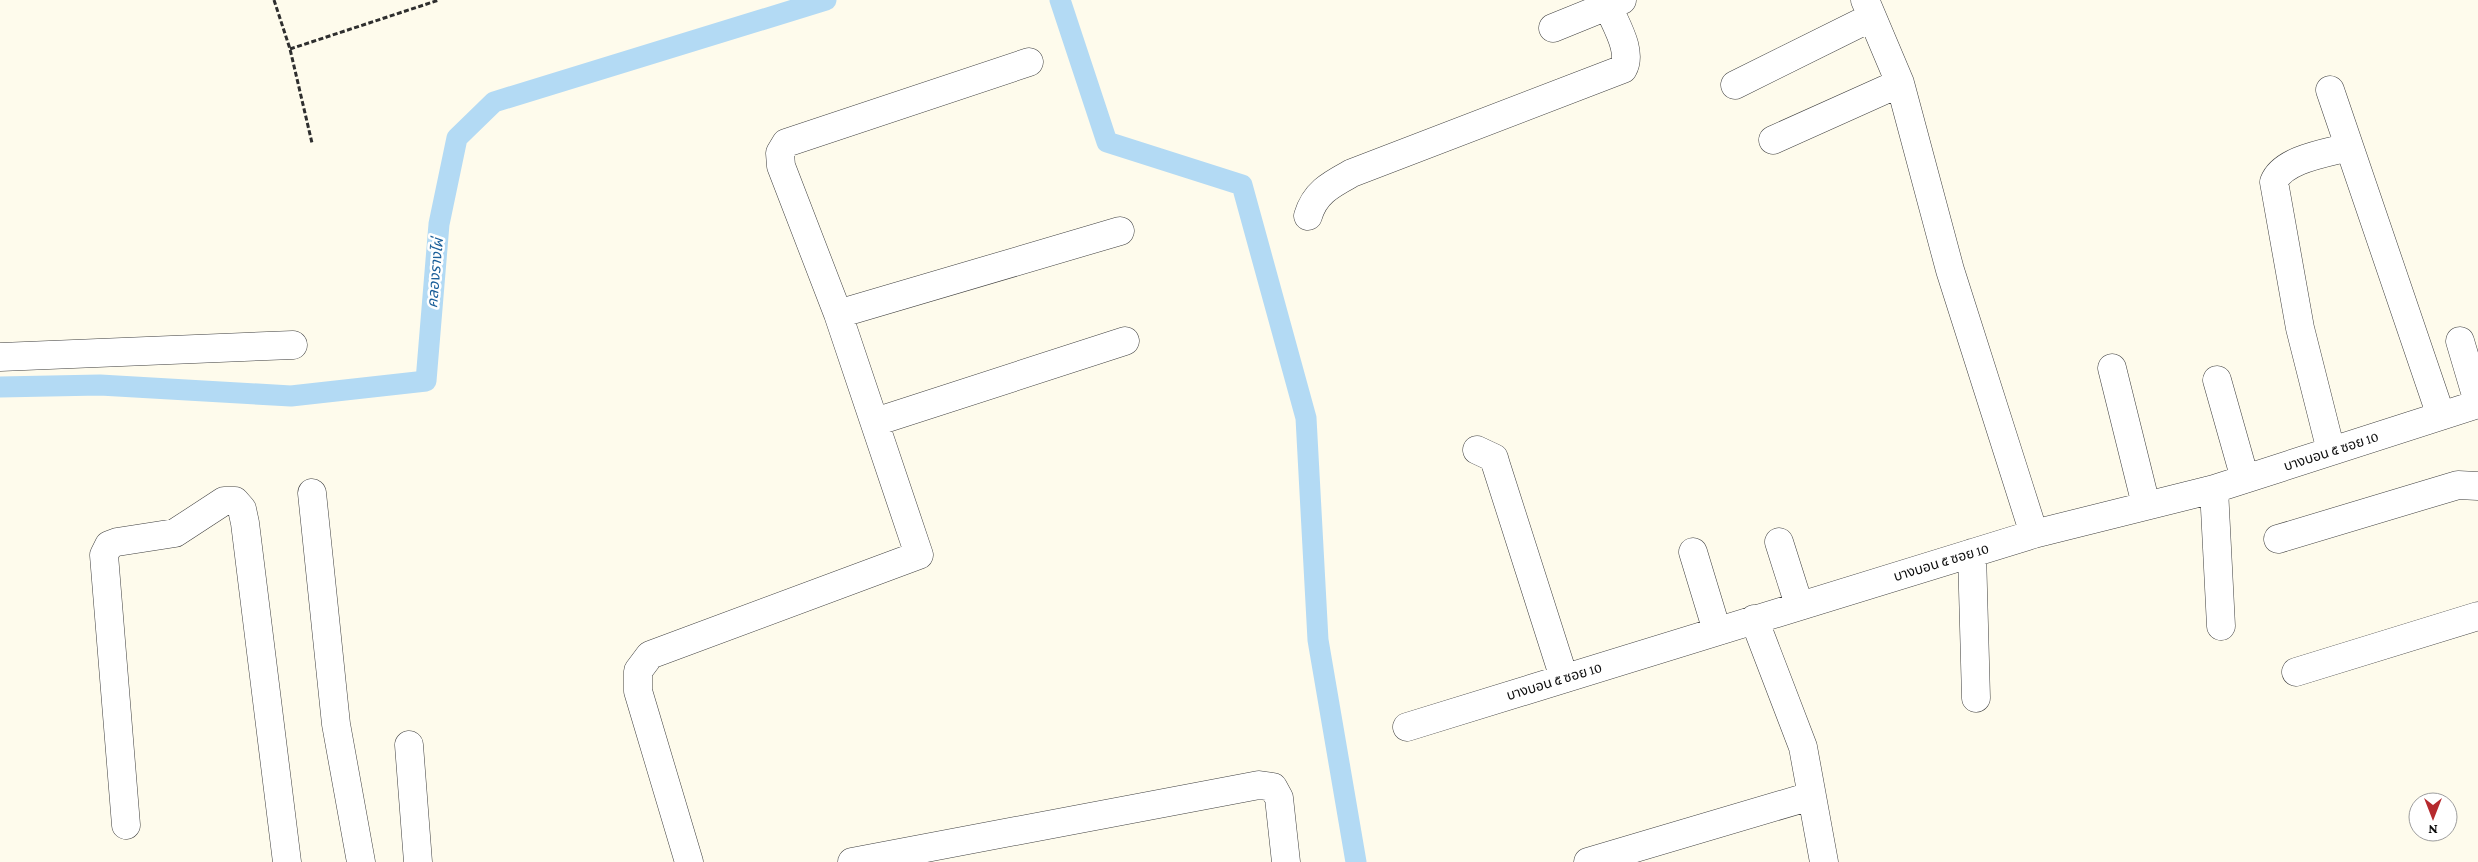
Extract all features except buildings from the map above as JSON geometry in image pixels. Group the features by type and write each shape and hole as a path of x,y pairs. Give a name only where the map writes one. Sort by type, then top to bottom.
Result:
{"street":[{"path":"1308,216 1311,205 1320,192 1352,173 1622,69 1627,61 1615,3 1553,28"},
{"path":"1735,85 1868,9 1900,83 1950,270 2034,534"},
{"path":"689,862 638,691 638,672 650,655 919,555 838,314 781,166 780,153 786,143 1029,62"},
{"path":"1773,140 1900,83"},
{"path":"2330,90 2441,416"},
{"path":"2331,451 2300,328 2274,182 2277,172 2288,165 2349,146"},
{"path":"838,314 1120,232"},
{"path":"2460,341 2478,403"},
{"path":"875,422 1125,342"},
{"path":"0,357 293,345"},
{"path":"2112,368 2146,505"},
{"path":"2217,380 2246,479"},
{"name":"บางบอน ๕ ซอย 10","path":"1407,727 2034,534 2214,489 2478,403"},
{"path":"1477,450 1494,458 1564,678"},
{"path":"2278,539 2458,485 2478,486"},
{"path":"2214,489 2221,626"},
{"path":"312,493 336,724 361,862"},
{"path":"126,826 104,555 110,545 116,542 175,533 224,501 235,501 242,509 245,523 287,862"},
{"path":"1779,542 1799,605"},
{"path":"1694,552 1717,631"},
{"path":"1972,553 1976,698"},
{"path":"2296,672 2478,616"},
{"path":"1754,619 1803,747 1824,862"},
{"path":"409,745 418,862"},
{"path":"852,862 956,853 1260,785 1273,787 1279,798 1286,862"},
{"path":"1588,862 1812,796"}],"path":[{"path":"274,0 290,49 312,143"},
{"path":"290,49 439,0"}],"waterway":[{"name":"คลองรางไผ่","path":"0,387 100,385 291,396 426,381 439,224 457,138 494,102 826,0"},
{"path":"1060,0 1107,142 1242,185 1306,418 1318,640 1356,862"}]}
